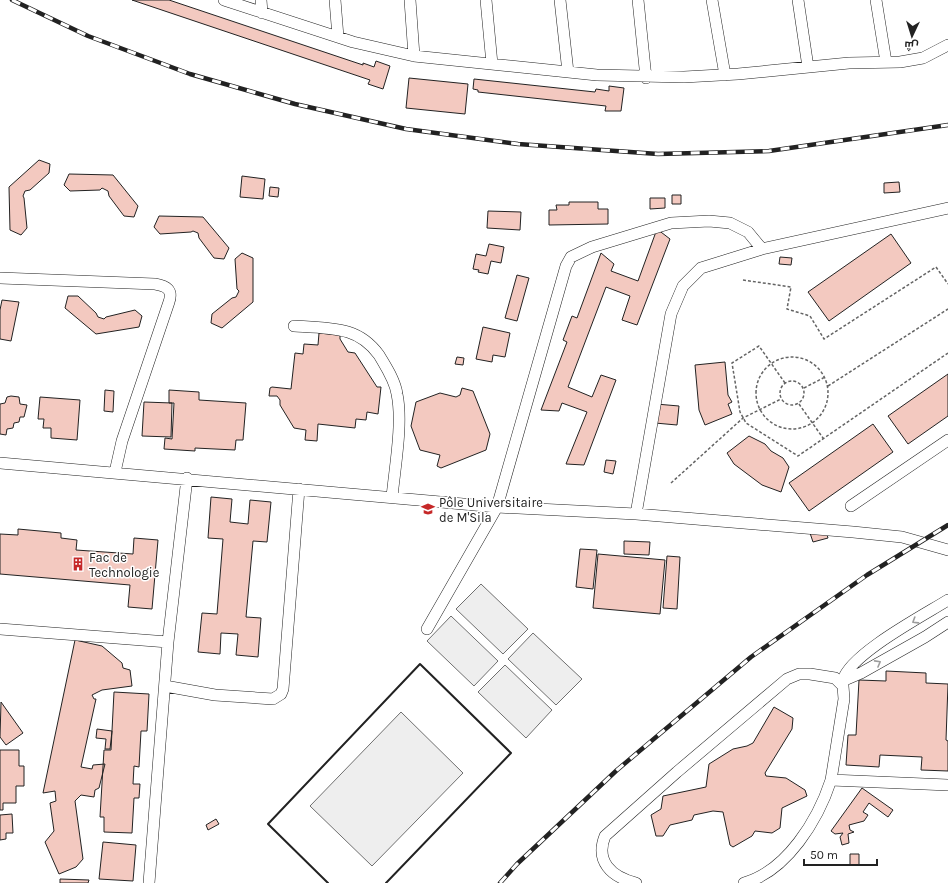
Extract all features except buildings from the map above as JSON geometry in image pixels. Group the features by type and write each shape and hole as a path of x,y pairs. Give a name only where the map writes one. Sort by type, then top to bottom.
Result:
{"street":[{"path":"224,0 338,37 414,56 568,72 646,78 725,75 923,58 948,45"},
{"path":"261,0 262,13"},
{"path":"335,0 338,37"},
{"path":"410,0 414,56"},
{"path":"486,0 492,64"},
{"path":"560,0 568,72"},
{"path":"638,0 646,78"},
{"path":"712,0 725,75"},
{"path":"798,0 808,67"},
{"path":"876,0 886,62"},
{"path":"636,514 671,314 683,286 701,268 762,249 948,208"},
{"path":"427,629 497,507 566,266 571,257 592,247 671,223 710,221 730,223 748,232 762,249"},
{"path":"0,278 155,284 165,286 169,290 171,295 169,302 122,441 115,472"},
{"path":"294,326 331,328 349,332 362,338 374,348 384,363 397,394 399,419 392,497"},
{"path":"851,506 948,440"},
{"path":"0,463 187,478 497,507 636,514 884,535 902,537 948,550"},
{"path":"148,883 168,642 187,478"},
{"path":"165,686 216,695 273,699 281,694 283,689 299,489"},
{"path":"744,883 756,880 778,865 811,822 832,780 844,706 842,681 847,670 876,645 948,600"},
{"path":"636,883 627,881 612,872 604,863 601,850 605,836 699,753 787,679 799,674 810,674 835,678 842,681 860,673 925,637 948,622"},
{"path":"0,629 168,642"},
{"path":"832,780 948,785"}],"path":[{"path":"743,280 791,287 787,309 810,316 824,339 936,267 948,284"},
{"path":"828,386 948,309"},
{"path":"785,383 773,363 759,346 732,364 740,412 743,418 746,422 798,456 948,353"},
{"path":"787,357 799,357 809,361 819,368 825,377 828,386 828,397 825,408 812,422 799,428 788,428 777,425 761,410 757,399 757,387 760,376 773,363 787,357"},
{"path":"804,388 825,377"},
{"path":"795,381 804,388 804,397 800,404 791,406 781,399 780,391 785,383 795,381"},
{"path":"671,482 743,418 781,399"},
{"path":"800,404 823,438"}],"shaded area":[{"path":"481,584 528,629 503,654 456,609"},
{"path":"451,616 498,661 474,686 427,641"},
{"path":"533,633 582,679 556,705 508,659"},
{"path":"505,665 552,710 526,738 478,692"},
{"path":"401,712 463,773 372,866 310,806"}],"railway":[{"path":"12,0 88,36 190,74 295,104 406,129 518,144 658,154 769,151 948,125"},
{"path":"500,883 517,864 617,770 751,657 867,575 948,525"}],"wall":[{"path":"328,883 268,824 420,664 511,753 386,883"}],"place":[{"name":"Pôle Universitaire de M'Sila","path":"428,509"},
{"name":"Fac de Technologie","path":"78,564"}]}
